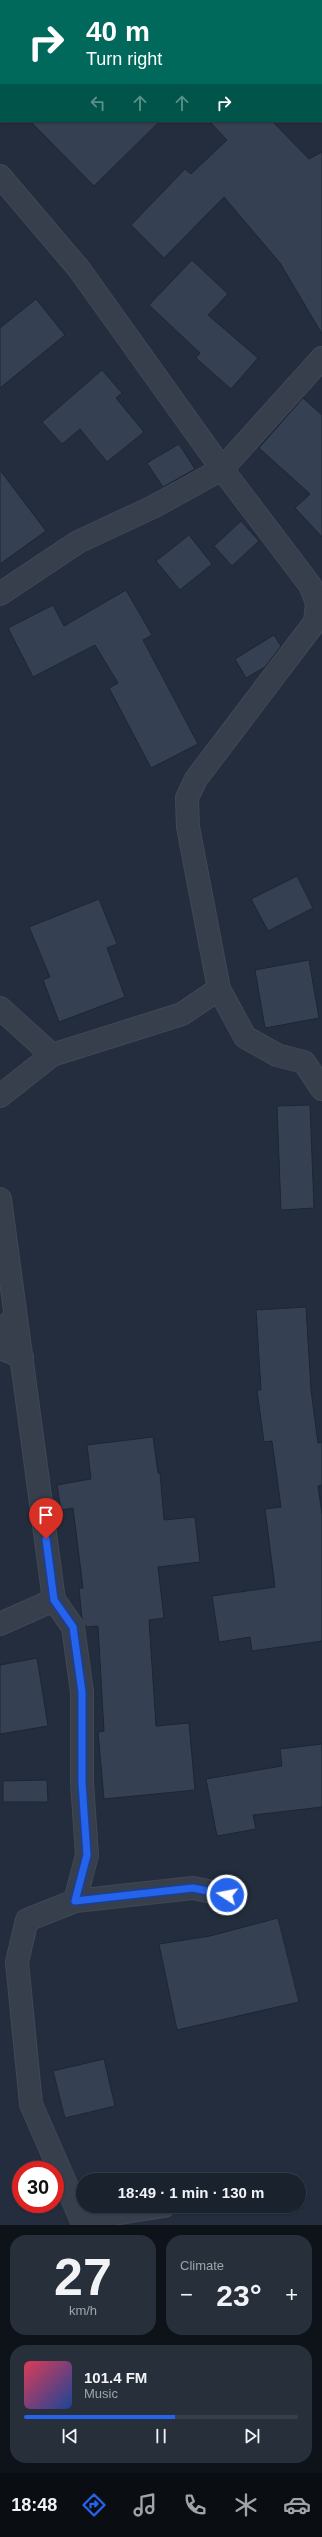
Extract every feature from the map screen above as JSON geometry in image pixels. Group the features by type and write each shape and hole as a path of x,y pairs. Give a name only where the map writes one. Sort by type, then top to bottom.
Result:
{"street":[{"path":"0,176 79,269 222,469 310,585 317,603 315,622 196,779 187,798 188,827 218,989 245,1037 277,1055 304,1062 322,1089"},
{"path":"0,594 78,542 153,507 222,469 322,358"},
{"path":"0,1096 52,1055 182,1014 218,989"},
{"path":"0,1008 52,1055"},
{"path":"0,1198 54,1600 73,1627 82,1692 82,1783 87,1855 75,1901"},
{"path":"0,1332 16,1317"},
{"path":"0,1348 22,1357"},
{"path":"0,1624 54,1600"},
{"path":"76,2208 31,2104 18,1962 27,1920 75,1901 193,1888 227,1895"},
{"path":"78,2213 81,2219 119,2213"}],"building":[{"path":"31,122 159,122 94,186"},
{"path":"210,122 273,122 309,159 322,152 322,334 280,263 224,197 164,258 131,225 185,169 191,174 227,140"},
{"path":"192,260 228,294 208,315 258,358 231,389 196,358 200,353 149,305"},
{"path":"36,299 65,335 0,388 0,328"},
{"path":"102,370 122,393 116,398 144,432 107,462 80,429 62,444 42,422"},
{"path":"303,398 322,415 322,537 295,508 310,494 259,448"},
{"path":"179,444 195,469 163,487 147,463"},
{"path":"0,470 46,531 0,564"},
{"path":"241,521 259,541 232,566 214,546"},
{"path":"189,535 212,564 180,590 156,561"},
{"path":"126,590 152,635 143,640 198,744 151,768 109,688 118,683 95,645 33,677 8,628 53,605 64,626"},
{"path":"274,635 281,646 265,667 246,678 235,659"},
{"path":"297,876 313,908 268,931 251,899"},
{"path":"99,899 117,944 107,948 125,997 59,1022 43,980 50,977 29,927"},
{"path":"309,960 319,1018 265,1028 255,970"},
{"path":"310,1105 314,1208 281,1210 277,1106"},
{"path":"306,1307 311,1390 318,1443 322,1442 322,1485 318,1486 322,1514 322,1641 252,1651 250,1637 219,1642 212,1596 275,1587 265,1509 281,1507 272,1441 264,1442 257,1390 261,1390 256,1310"},
{"path":"153,1437 158,1473 160,1473 164,1520 195,1517 200,1562 158,1567 164,1618 149,1620 156,1726 189,1723 195,1790 104,1799 98,1732 104,1731 98,1626 86,1627 82,1619 79,1588 83,1588 73,1508 61,1510 57,1485 91,1479 87,1445"},
{"path":"37,1658 48,1726 0,1734 0,1665"},
{"path":"322,1744 322,1807 253,1815 256,1829 217,1836 206,1779 282,1766 280,1749"},
{"path":"47,1780 48,1802 3,1802 3,1781"},
{"path":"278,1918 299,2002 177,2030 159,1944 210,1936"},
{"path":"104,2059 115,2106 65,2118 53,2071"}],"route":[{"path":"46,1539 54,1600 73,1627 82,1692 82,1783 87,1855 75,1901 193,1888 227,1895"}]}
